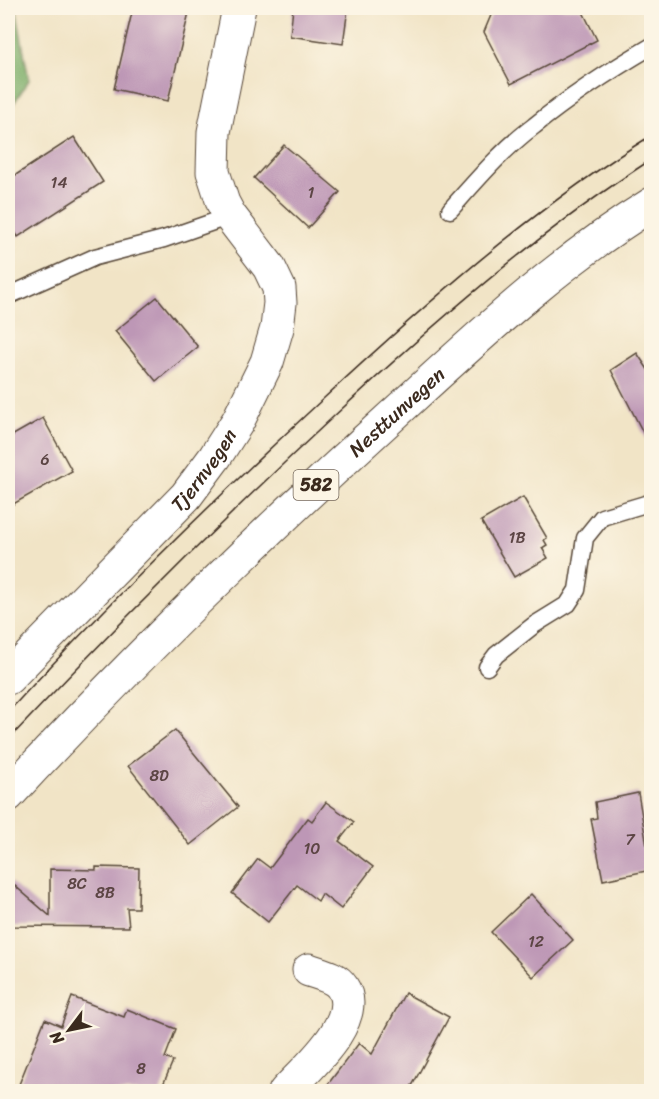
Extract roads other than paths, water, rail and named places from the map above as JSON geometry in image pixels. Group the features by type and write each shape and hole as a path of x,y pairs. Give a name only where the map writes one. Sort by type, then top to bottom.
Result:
{"street":[{"name":"Tjernvegen","path":"8,678 181,502 220,449 267,362 277,328 279,288 269,267 230,216 215,181 212,149 238,8"},
{"name":"Nesttunvegen","path":"8,795 161,637 308,492 469,345 520,302 584,250 651,204"},
{"path":"285,1092 332,1040 343,1022 348,1005 342,987 328,976 309,970"}],"lane":[{"path":"450,210 492,164 533,126 610,71 651,46"},
{"path":"8,296 95,257 164,239 230,216"},
{"path":"487,667 496,655 534,625 568,604 577,590 585,538 602,517 651,502"}],"tram line":[{"path":"8,712 84,631 202,514 400,328 523,226 608,163 652,135"},
{"path":"8,740 208,536 370,383 526,249 652,159"}]}
